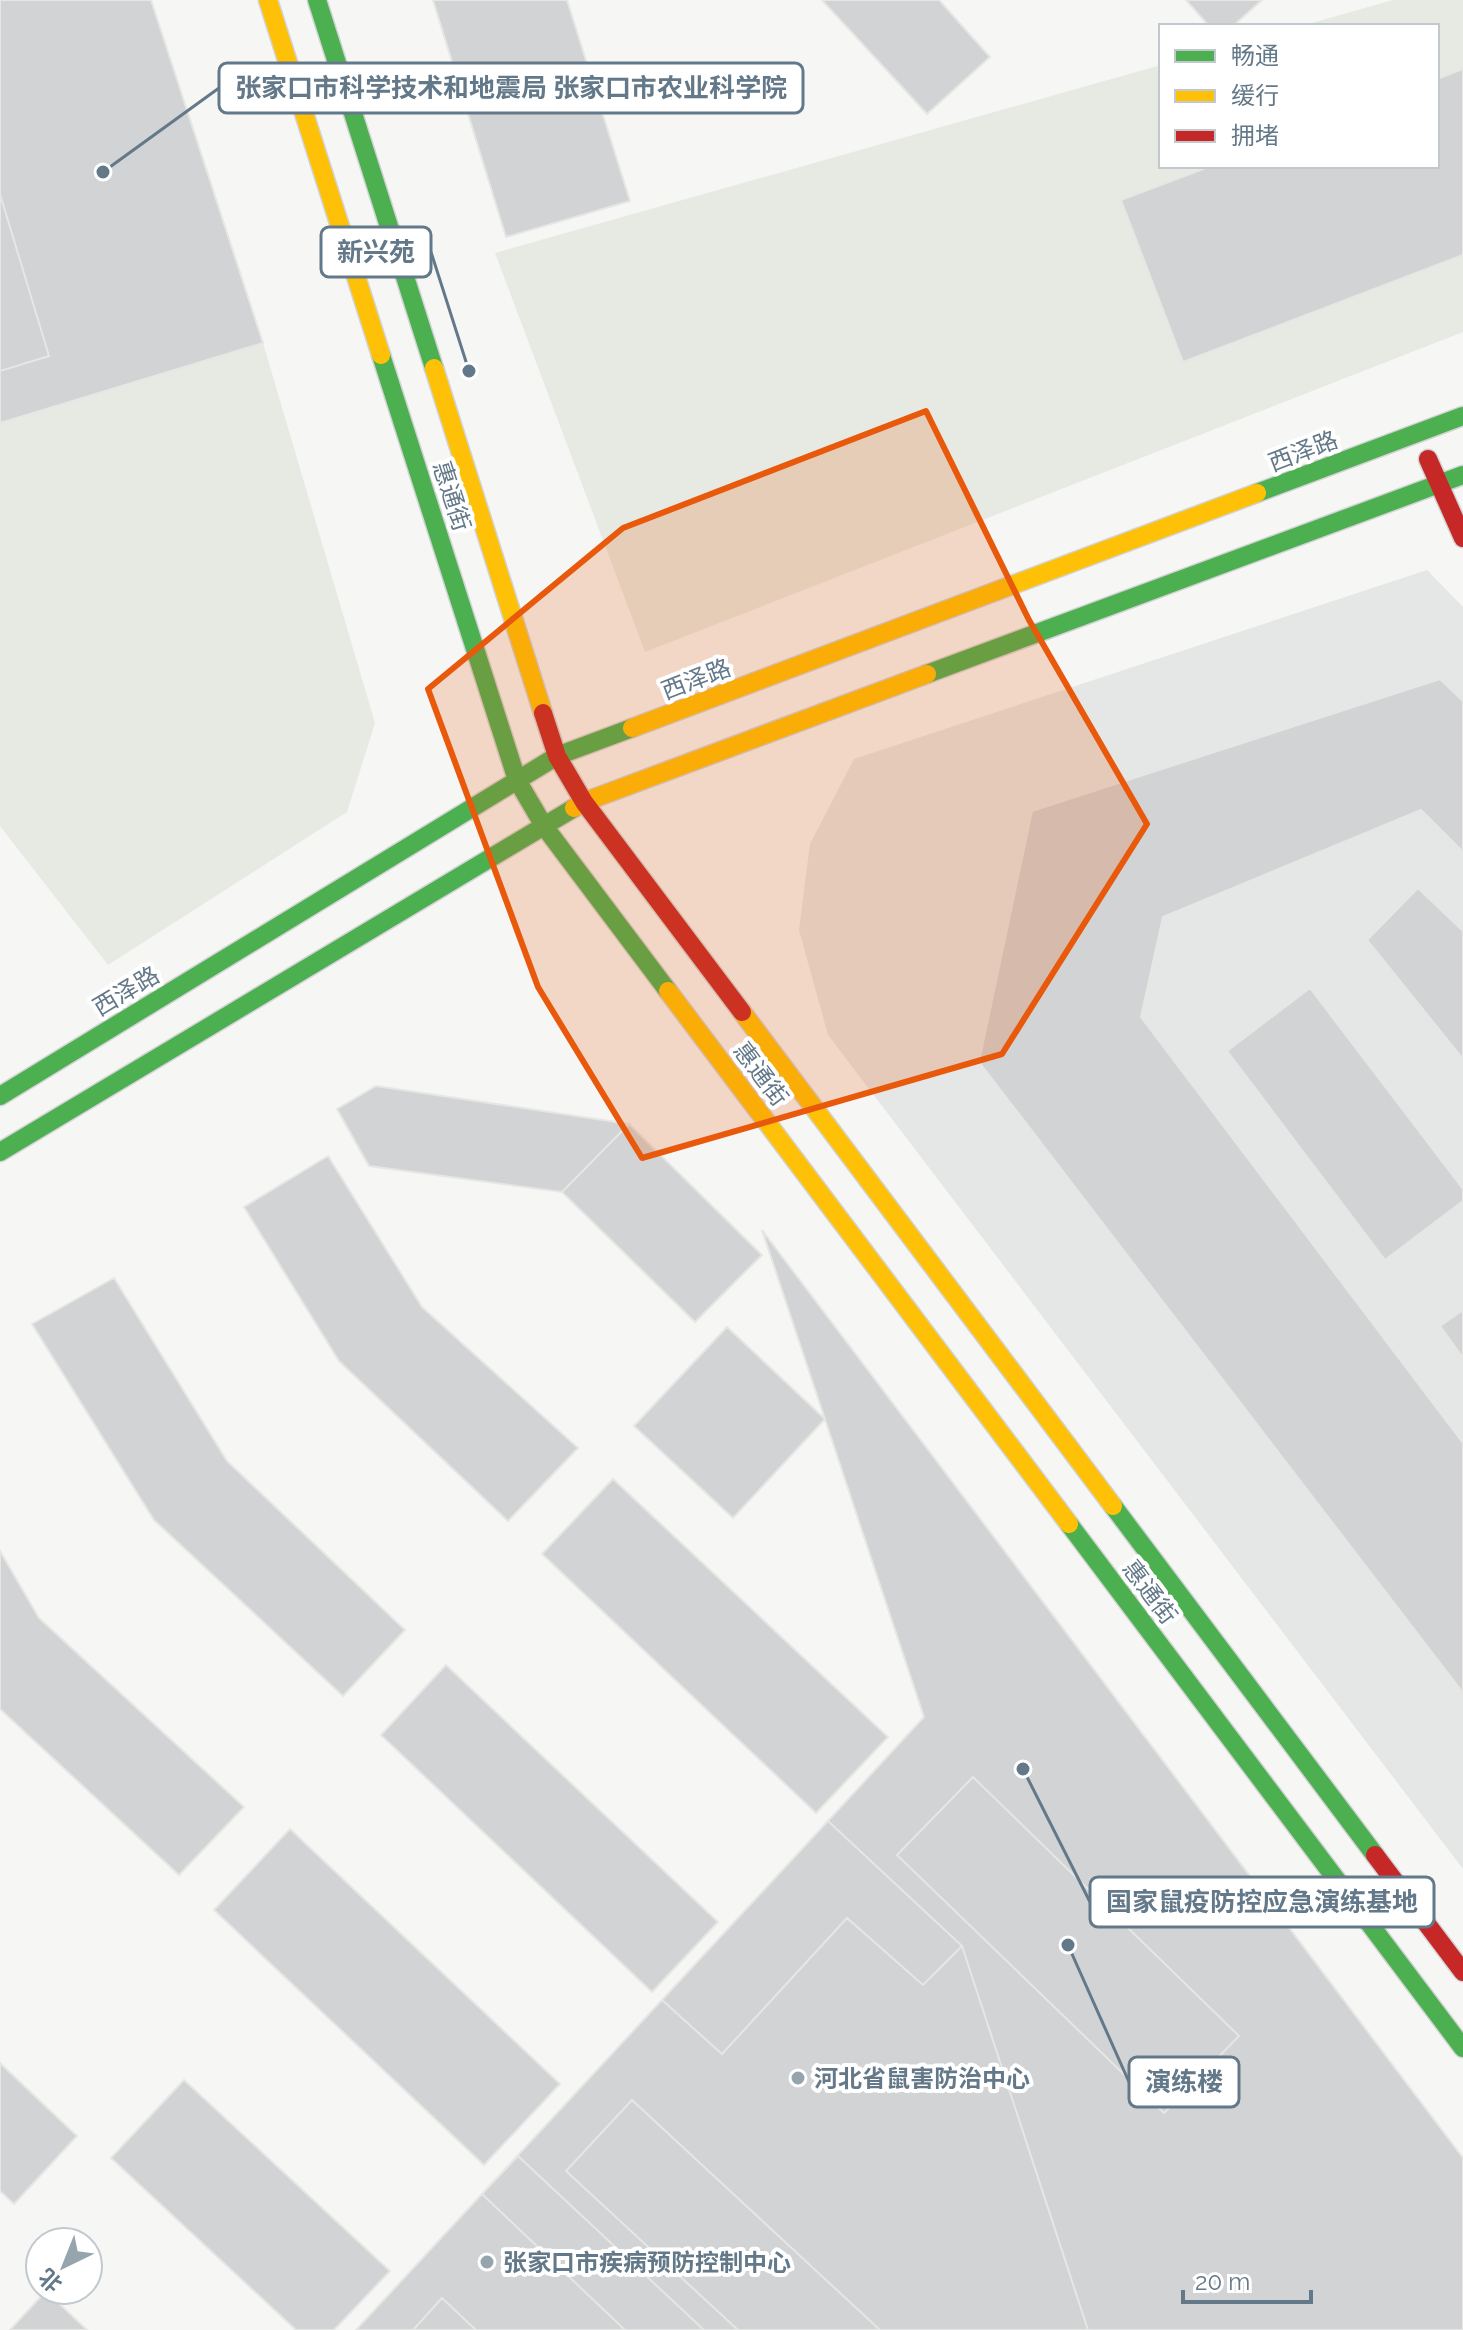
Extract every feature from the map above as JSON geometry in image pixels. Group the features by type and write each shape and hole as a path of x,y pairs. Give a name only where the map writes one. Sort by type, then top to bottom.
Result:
{"main road":[{"name":"惠通街","path":"268,0 517,780 544,826 1463,2048"},
{"name":"惠通街","path":"317,0 557,756 584,802 1463,1972"},
{"name":"西泽路","path":"0,1096 557,756 1463,416"},
{"path":"1416,434 1463,538"},
{"path":"0,1152 584,802 1463,475"}],"highlighted area":[{"path":"926,411 1029,620 1147,824 1002,1054 642,1158 538,987 428,689 623,528"}],"shaded area":[{"path":"1393,0 1463,0 1463,332 645,652 495,253 1159,66 1159,168 1439,168 1439,24 1308,24"},
{"path":"263,343 375,723 347,812 108,965 0,826 0,423"},
{"path":"1427,570 1463,607 1463,1869 828,1035 799,930 810,844 854,759"}],"building":[{"path":"0,0 151,0 263,343 0,423"},
{"path":"433,0 567,0 630,201 506,237"},
{"path":"822,0 939,0 990,57 927,114"},
{"path":"1186,0 1262,0 1235,24 1207,24"},
{"path":"1463,69 1463,255 1183,362 1121,200 1206,168 1439,168 1439,78"},
{"path":"0,194 49,356 0,371"},
{"path":"1440,679 1463,701 1463,852 1421,810 1163,917 1141,1017 1463,1443 1463,1693 979,1062 1032,811"},
{"path":"1418,888 1463,931 1463,1059 1367,940"},
{"path":"1310,988 1463,1189 1463,1201 1385,1260 1227,1051"},
{"path":"376,1086 629,1124 562,1192 369,1166 337,1109"},
{"path":"629,1124 762,1255 695,1322 562,1192"},
{"path":"328,1156 422,1307 578,1448 508,1521 339,1361 244,1207"},
{"path":"762,1230 1463,2158 1463,2330 1088,2330 962,1946 828,1821 924,1717"},
{"path":"114,1278 227,1461 405,1630 343,1696 154,1520 32,1324"},
{"path":"1463,1310 1463,1358 1440,1326"},
{"path":"727,1327 825,1419 733,1518 634,1426"},
{"path":"613,1479 888,1737 816,1813 542,1554"},
{"path":"0,1551 39,1618 244,1807 179,1875 0,1709"},
{"path":"446,1665 718,1922 652,1992 381,1735"},
{"path":"973,1777 1239,2036 1164,2113 897,1855"},
{"name":"河北省鼠害防治中心","path":"828,1821 962,1946 1088,2330 625,2330 482,2194"},
{"path":"828,1821 962,1946 923,1985 847,1918 722,2054 662,2000"},
{"path":"290,1829 560,2084 484,2165 214,1910"},
{"path":"0,2063 77,2136 14,2204 0,2191"},
{"path":"184,2080 390,2271 334,2330 296,2330 111,2158"},
{"path":"632,2100 880,2330 738,2330 566,2171"},
{"path":"518,2156 704,2330 625,2330 482,2194"},
{"name":"张家口市疾病预防控制中心","path":"482,2194 625,2330 356,2330"},
{"path":"442,2298 476,2330 413,2330"},
{"path":"32,2306 62,2306 87,2330 10,2330"}],"traffic: fast":[{"path":"317,0 434,368"},
{"path":"381,355 517,780 544,826 668,991"},
{"path":"1257,493 1463,416"},
{"path":"927,674 1463,475"},
{"path":"0,1096 557,756 632,728"},
{"path":"0,1152 574,808"},
{"path":"1113,1506 1375,1855"},
{"path":"1069,1524 1463,2048"}],"traffic: slow":[{"path":"268,0 381,355"},
{"path":"434,368 543,713"},
{"path":"632,728 1257,493"},
{"path":"574,808 927,674"},
{"path":"668,991 1069,1524"},
{"path":"742,1012 1113,1506"}],"traffic: jam":[{"path":"1428,459 1463,538"},
{"path":"543,713 557,756 584,802 742,1012"},
{"path":"1375,1855 1463,1972"}],"place":[{"name":"张家口市科学技术和地震局 张家口市农业科学院","path":"103,172"},
{"name":"新兴苑","path":"469,371"},
{"name":"国家鼠疫防控应急演练基地","path":"1023,1769"},
{"name":"演练楼","path":"1068,1945"},
{"name":"河北省鼠害防治中心","path":"798,2078"},
{"name":"张家口市疾病预防控制中心","path":"487,2262"}]}
